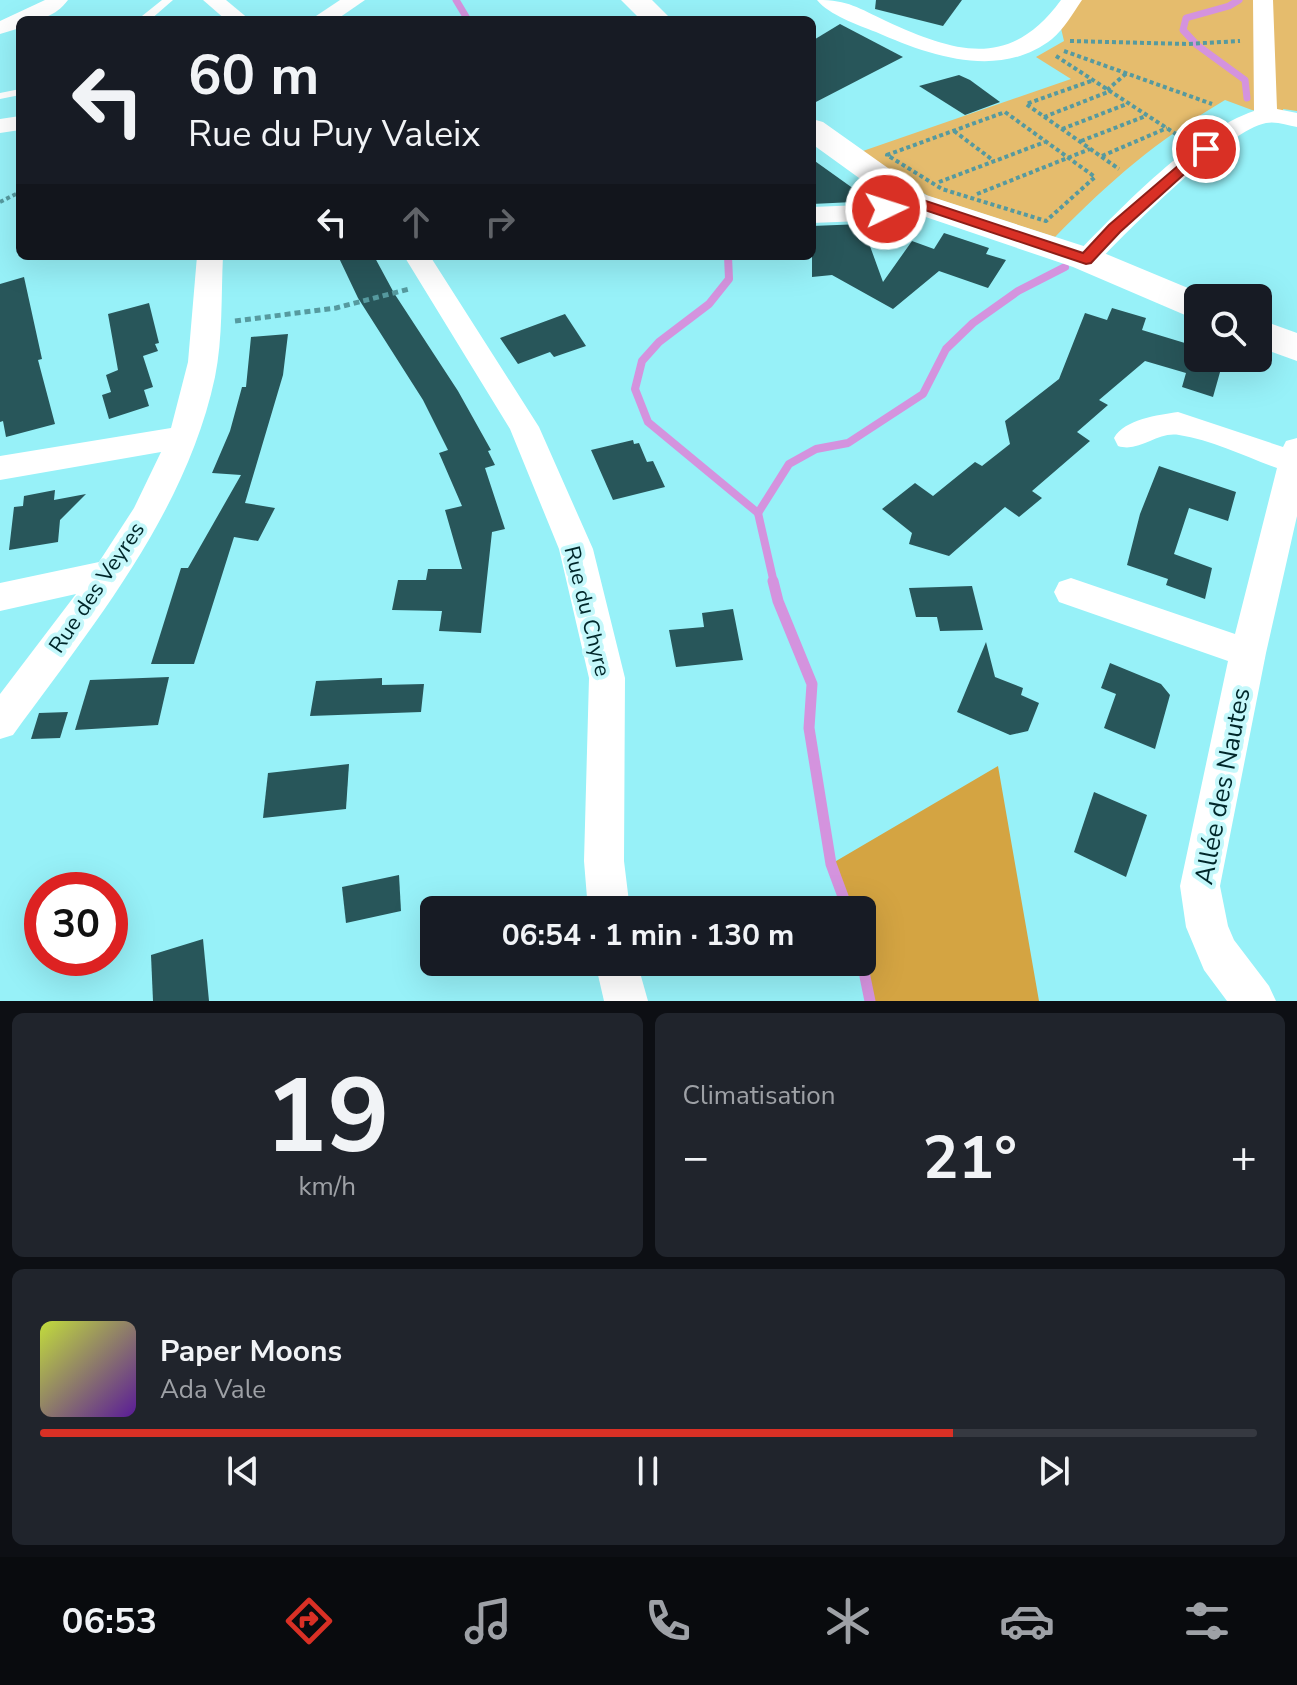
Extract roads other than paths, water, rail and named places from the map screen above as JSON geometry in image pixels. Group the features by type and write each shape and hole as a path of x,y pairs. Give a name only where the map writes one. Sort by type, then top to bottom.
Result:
{"street":[{"path":"213,0 234,16"},
{"path":"328,16 355,0"},
{"path":"635,0 653,16"},
{"path":"827,0 929,48 973,54 1020,49 1045,34 1072,0"},
{"path":"1263,0 1266,115"},
{"path":"8,4 51,10"},
{"path":"1086,259 1203,151 1249,121 1266,115 1297,120"},
{"path":"816,131 924,193 1184,300"},
{"path":"816,215 862,213 924,193"},
{"name":"Rue des Veyres","path":"0,723 110,573 141,523 182,437 200,377 210,260"},
{"name":"Rue du Chyre","path":"425,269 524,427 576,549 607,678 604,861 608,896"},
{"path":"1272,338 1297,348"},
{"name":"Allée des Nautes","path":"1129,438 1154,427 1178,423 1296,456 1248,653 1200,886 1207,927 1219,955 1254,1001"},
{"path":"0,468 182,437"},
{"path":"0,597 110,573"},
{"path":"1071,592 1248,653"},
{"path":"620,976 626,1001"}],"lane":[{"path":"148,16 168,0"}],"waterway":[{"path":"456,0 466,16"},
{"path":"1239,0 1229,6 1186,18 1183,30 1197,45 1245,80 1247,98"},
{"path":"728,260 729,279 709,304 659,342 642,361 635,389 648,422 758,513"},
{"path":"758,513 789,464 816,449 848,443 923,394 946,349 973,323 1018,291 1065,267"},
{"path":"758,513 774,583"},
{"path":"773,581 778,601 812,684 809,728 831,864 843,896"},
{"path":"865,976 870,1001"}]}
